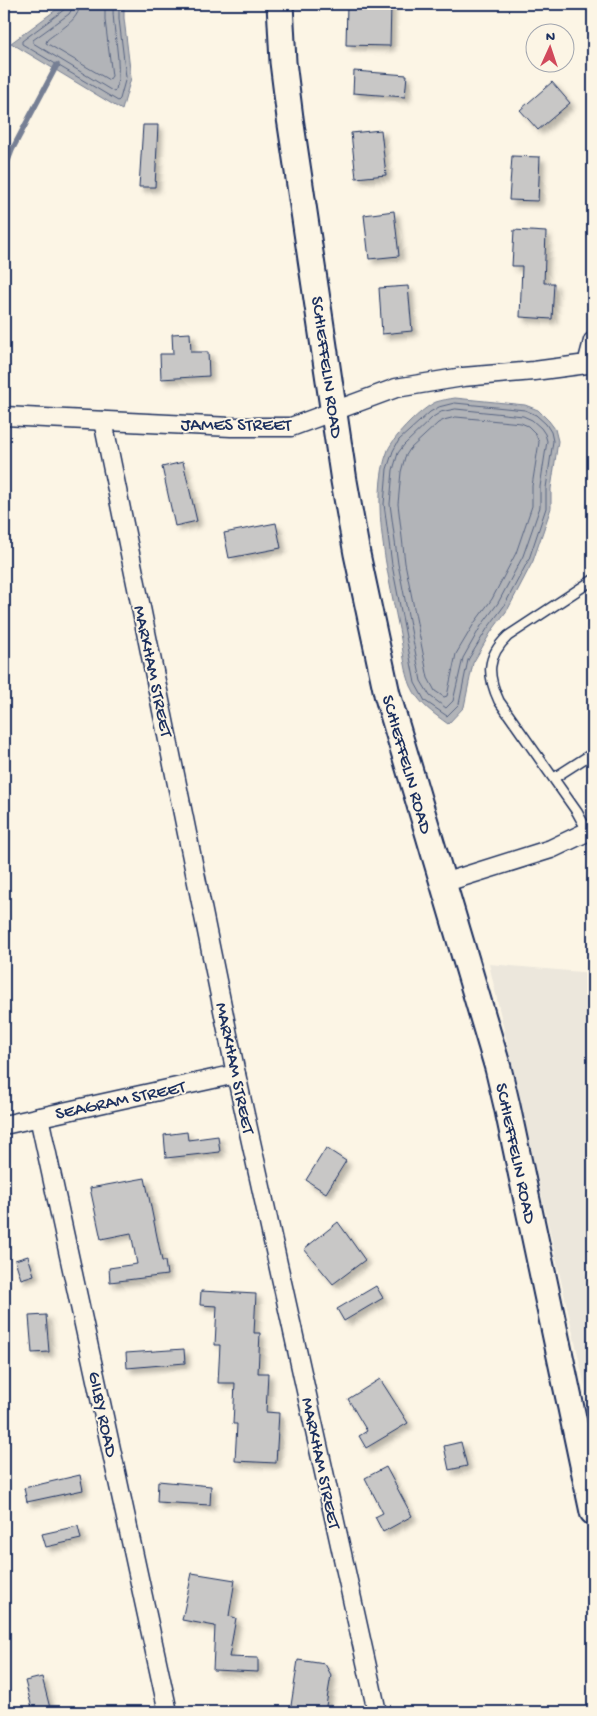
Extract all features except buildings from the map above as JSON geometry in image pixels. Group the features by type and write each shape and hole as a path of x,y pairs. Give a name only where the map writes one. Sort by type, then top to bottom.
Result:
{"street":[{"name":"SCHIEFFELIN ROAD","path":"280,4 290,118 344,481 356,545 387,694 498,1068 593,1512"},
{"name":"JAMES STREET","path":"4,416 231,427 291,427 396,388 463,377 586,364 593,342"},
{"name":"MARKHAM STREET","path":"103,421 236,1074 377,1712"},
{"path":"443,883 551,849 591,830"},
{"name":"SEAGRAM STREET","path":"4,1125 236,1074"},
{"name":"GILBY ROAD","path":"39,1117 168,1712"}],"lane":[{"path":"591,830 499,701 492,685 490,671 492,659 498,646 508,636 593,580"},
{"path":"554,778 593,753"}],"shaded area":[{"path":"489,964 593,973 593,1421"}],"water":[{"path":"64,4 124,4 131,78 122,110 11,43"},
{"path":"455,398 525,405 538,410 555,429 558,441 551,489 551,508 533,561 508,609 491,632 473,663 464,707 448,724 422,703 409,681 383,541 380,492 382,470 388,450 396,437 416,416 430,405 438,401"}],"waterway":[{"path":"4,171 12,150 57,65"}]}
